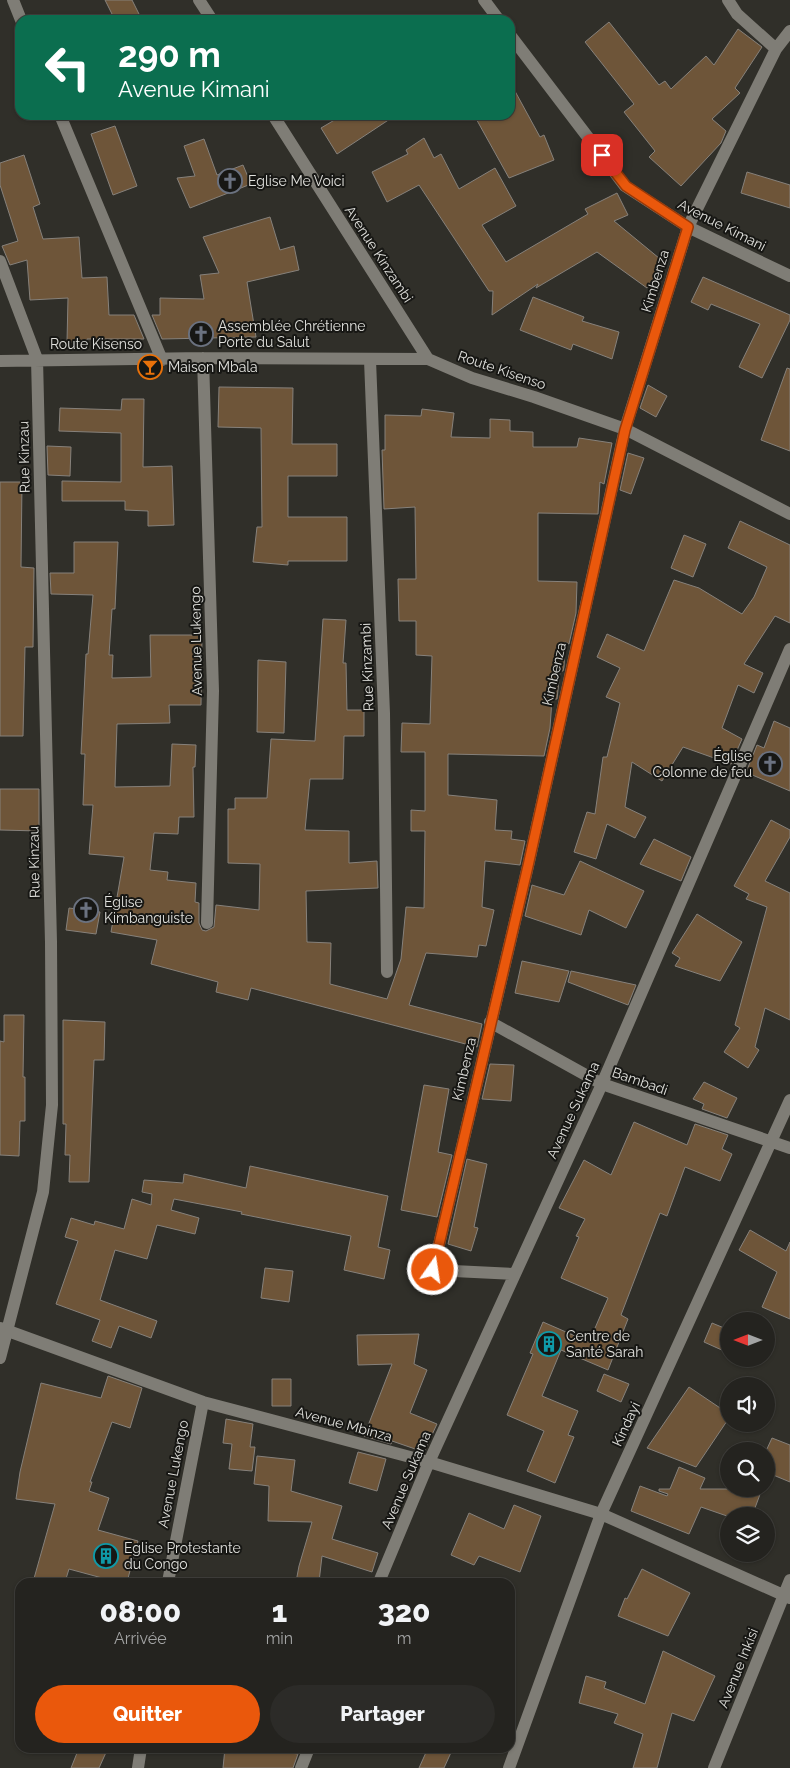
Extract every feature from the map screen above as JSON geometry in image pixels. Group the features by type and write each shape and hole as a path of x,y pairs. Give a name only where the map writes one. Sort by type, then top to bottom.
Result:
{"street":[{"path":"13,0 19,15"},
{"path":"199,0 209,15"},
{"path":"484,0 495,15"},
{"path":"728,0 737,14 776,49"},
{"name":"Kimbenza","path":"514,1274 433,1270 528,866 625,430 688,227 776,49 790,31"},
{"name":"Avenue Kimani","path":"515,41 626,186 688,227 790,276"},
{"path":"62,120 162,360"},
{"name":"Avenue Kinzambi","path":"275,120 428,359"},
{"name":"Rue Kinzau","path":"0,261 37,359 52,1105 43,1192 4,1329 0,1358"},
{"name":"Route Kisenso","path":"0,361 203,358 428,359 472,378 534,397 625,430 790,514"},
{"name":"Avenue Lukengo","path":"203,358 213,690 207,924"},
{"name":"Rue Kinzambi","path":"370,360 384,713 386,972"},
{"name":"Avenue Sukama","path":"381,1578 429,1462 602,1084 790,648"},
{"name":"Bambadi","path":"490,1022 602,1084 790,1148"},
{"name":"Kindayi","path":"515,1751 601,1514 790,1100"},
{"name":"Avenue Mbinza","path":"4,1329 202,1402 429,1462 601,1514 787,1597"},
{"name":"Avenue Lukengo","path":"169,1578 202,1402"},
{"name":"Avenue Inkisi","path":"714,1768 787,1597 790,1580"},
{"path":"138,1768 140,1753"},
{"path":"301,1768 307,1753"},
{"name":"Kindayi","path":"509,1768 514,1753"}],"building":[{"path":"105,0 132,0 140,15 112,15"},
{"path":"609,22 659,85 665,81 671,89 706,56 714,65 738,29 762,47 735,88 740,93 712,119 726,131 721,143 681,186 649,157 655,151 624,112 634,104 585,42"},
{"path":"515,91 540,137 544,135 554,160 509,178 477,120 515,120"},
{"path":"335,120 388,120 337,154 321,128"},
{"path":"115,126 137,186 113,195 91,134"},
{"path":"424,138 434,158 441,154 459,189 495,168 516,206 482,225 506,262 588,214 585,209 617,193 628,215 614,221 665,263 647,288 597,252 536,288 538,284 492,315 493,291 489,291 419,185 387,202 372,172 408,154 406,150"},
{"path":"204,139 217,175 243,165 251,184 190,208 177,178 195,176 184,146"},
{"path":"24,155 40,204 33,207 43,239 79,237 82,278 107,277 109,315 134,315 144,339 87,339 86,342 67,342 68,298 30,300 27,260 10,265 2,246 18,241 0,185 0,163"},
{"path":"747,172 790,185 790,208 741,193"},
{"path":"270,217 280,250 294,246 299,270 247,282 256,337 162,339 152,315 160,315 160,298 204,299 200,275 219,273 203,237"},
{"path":"703,277 790,315 790,320 762,378 739,367 760,324 711,304 708,310 691,302"},
{"path":"533,297 584,317 582,321 619,332 612,359 573,344 571,350 520,330"},
{"path":"787,368 790,369 790,451 761,440"},
{"path":"648,385 667,396 656,417 640,408"},
{"path":"219,387 293,388 292,444 337,444 337,476 288,476 288,517 347,517 347,561 288,561 288,565 253,562 257,527 262,527 261,428 218,427"},
{"path":"122,399 144,399 143,467 172,466 174,525 148,526 148,511 125,510 125,501 62,501 62,481 121,482 121,433 59,431 60,408 121,410"},
{"path":"422,409 454,413 451,437 490,438 490,419 510,420 510,431 533,432 533,447 577,447 579,438 612,443 604,484 600,482 598,514 538,513 538,581 577,582 576,613 569,644 565,642 564,667 563,671 560,671 557,699 552,699 550,728 544,756 448,754 448,795 497,800 495,830 512,831 511,839 525,841 520,865 485,861 482,907 494,910 486,946 479,945 477,957 426,953 409,1005 482,1024 477,1047 251,988 248,1000 216,992 218,982 151,964 157,940 111,932 124,857 89,854 93,805 83,805 85,754 81,754 86,654 88,654 93,595 51,594 50,573 74,573 74,542 118,542 115,609 112,609 109,655 113,655 112,678 151,677 150,635 202,635 201,705 169,705 170,723 117,724 115,787 170,786 172,744 196,745 195,767 193,767 194,817 179,817 178,834 154,833 150,870 168,872 167,880 196,883 195,902 199,903 199,923 202,930 206,931 214,927 216,905 259,910 260,864 228,863 228,809 235,809 235,798 267,798 271,739 315,741 323,619 346,620 343,663 346,663 347,710 364,710 364,736 344,736 343,779 310,779 305,830 349,831 349,863 377,861 378,888 306,891 307,942 331,943 330,984 387,999 401,959 406,907 424,908 425,831 411,831 411,810 425,811 425,752 401,752 402,723 430,724 432,656 416,655 416,621 399,621 398,579 416,579 415,507 384,509 382,450 385,450 385,415 421,416"},
{"path":"47,446 71,447 70,476 48,475"},
{"path":"628,453 644,458 631,494 620,490"},
{"path":"0,482 22,482 21,567 34,568 33,647 25,647 23,736 0,736"},
{"path":"740,521 790,545 790,623 775,616 744,664 763,673 754,693 738,685 722,728 742,739 731,764 683,747 662,781 632,762 625,807 646,817 635,838 607,824 596,859 574,852 587,812 595,814 603,757 607,757 620,703 606,697 620,668 597,657 607,634 644,651 674,580 699,588 742,614 754,597 767,567 728,548"},
{"path":"684,535 706,544 693,577 671,568"},
{"path":"258,660 286,662 284,733 257,732"},
{"path":"774,721 790,728 790,791 750,774 751,771 747,770 757,745 764,748"},
{"path":"0,789 39,789 39,831 0,830"},
{"path":"771,820 790,830 790,837 765,881 790,893 790,1020 765,1008 755,1047 759,1050 748,1068 724,1052 740,1028 735,1025 767,907 746,899 749,894 734,886"},
{"path":"654,839 691,857 681,881 640,864"},
{"path":"580,861 644,891 626,928 589,910 581,935 525,916 532,885 564,895"},
{"path":"69,908 100,912 96,934 66,930"},
{"path":"697,914 742,942 720,981 675,966 680,958 672,953"},
{"path":"522,961 569,971 559,1002 515,993"},
{"path":"571,971 636,985 628,1005 568,982"},
{"path":"4,1015 24,1015 23,1077 25,1077 25,1121 20,1121 19,1156 0,1155 0,1041 4,1042"},
{"path":"63,1020 105,1022 104,1060 94,1060 89,1182 69,1182 70,1155 65,1155 66,1124 63,1124"},
{"path":"490,1064 514,1065 511,1101 482,1099"},
{"path":"704,1082 737,1098 727,1118 702,1109 704,1104 693,1099"},
{"path":"424,1085 449,1089 438,1152 452,1155 437,1217 401,1210"},
{"path":"634,1122 687,1145 695,1124 728,1135 722,1149 732,1154 720,1181 685,1167 667,1216 660,1213 621,1315 628,1319 608,1370 561,1350 542,1396 578,1411 568,1435 574,1437 555,1483 527,1471 544,1431 507,1415 533,1354 530,1353 543,1322 589,1342 608,1298 561,1278 579,1237 576,1236 585,1219 559,1208 584,1160 611,1175"},
{"path":"467,1159 487,1164 474,1227 478,1228 471,1251 448,1244"},
{"path":"250,1166 388,1196 378,1247 390,1250 384,1279 344,1270 351,1236 174,1199 171,1210 199,1218 195,1234 157,1225 147,1259 115,1250 100,1300 157,1321 151,1338 119,1326 111,1348 92,1341 100,1320 56,1304 78,1241 65,1237 71,1218 94,1225 95,1221 124,1229 132,1199 151,1205 152,1194 142,1192 144,1180 183,1183 184,1174 246,1188"},
{"path":"750,1230 786,1251 790,1242 790,1319 762,1307 777,1272 739,1250"},
{"path":"265,1268 293,1271 289,1302 261,1298"},
{"path":"712,1323 720,1326 720,1349 704,1342"},
{"path":"419,1334 414,1364 427,1370 410,1413 437,1424 424,1452 392,1441 391,1444 364,1436 392,1364 358,1365 357,1335"},
{"path":"604,1374 629,1384 621,1402 597,1391"},
{"path":"108,1376 142,1388 130,1428 112,1422 90,1482 92,1482 89,1491 109,1498 98,1530 138,1541 128,1578 102,1578 69,1569 66,1578 34,1578 55,1504 16,1499 20,1472 41,1383 101,1398"},
{"path":"272,1379 291,1379 291,1406 272,1406"},
{"path":"689,1387 720,1408 720,1431 696,1467 647,1448"},
{"path":"226,1419 253,1424 250,1447 255,1447 252,1471 229,1469 232,1444 223,1443"},
{"path":"772,1438 790,1445 790,1482 775,1476 775,1442 770,1442"},
{"path":"358,1452 386,1459 377,1491 349,1483"},
{"path":"257,1456 295,1460 291,1491 342,1506 332,1539 378,1553 372,1572 322,1556 319,1578 297,1578 312,1522 268,1521 269,1486 254,1484"},
{"path":"679,1467 705,1478 700,1489 720,1489 720,1497 759,1497 755,1507 720,1507 720,1514 701,1507 689,1534 631,1511 640,1486 667,1496 668,1494 659,1491 659,1489 670,1489"},
{"path":"514,1505 541,1516 520,1572 479,1556 474,1565 451,1555 469,1513 504,1529"},
{"path":"642,1569 690,1593 668,1636 618,1616 625,1598 627,1599"},
{"path":"663,1651 715,1676 694,1721 672,1713 657,1768 633,1768 643,1734 614,1723 618,1714 579,1703 586,1676 606,1682 604,1688 645,1704"},
{"path":"77,1753 106,1753 99,1768 71,1768"},
{"path":"224,1753 298,1754 293,1768 223,1768"},
{"path":"426,1753 451,1753 444,1768 419,1768"}],"place":[{"name":"Eglise Me Voici","path":"230,181"},
{"name":"Assemblée Chrétienne Porte du Salut","path":"201,334"},
{"name":"Maison Mbala","path":"150,367"},
{"name":"Église Colonne de feu","path":"770,764"},
{"name":"Église Kimbanguiste","path":"86,910"},
{"name":"Centre de Santé Sarah","path":"549,1344"},
{"name":"Eglise Protestante du Congo","path":"106,1556"}],"route":[{"path":"433,1270 528,866 534,832 625,430 688,227 626,186 602,155"}]}
